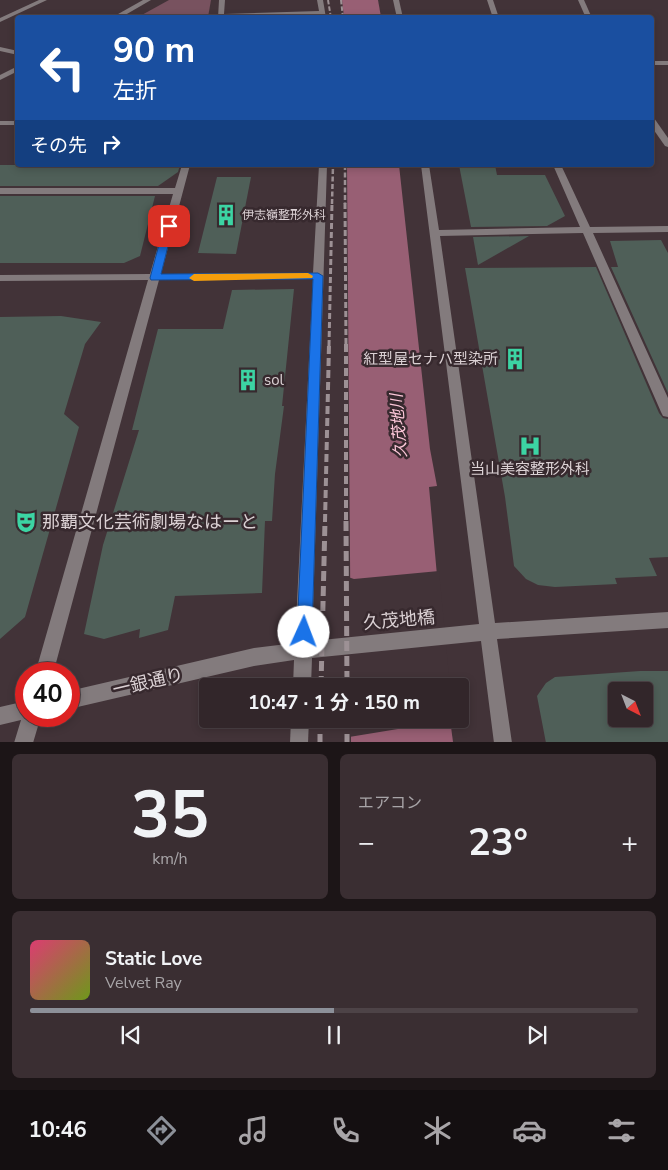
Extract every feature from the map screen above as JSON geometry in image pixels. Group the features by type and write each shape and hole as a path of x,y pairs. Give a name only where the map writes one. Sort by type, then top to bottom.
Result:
{"street":[{"path":"0,20 44,0"},
{"path":"120,15 148,0"},
{"path":"221,15 222,0"},
{"path":"320,0 323,15"},
{"path":"396,0 399,15"},
{"path":"490,0 495,15"},
{"path":"581,0 588,15"},
{"path":"0,49 15,52"},
{"path":"654,63 668,63"},
{"path":"0,78 15,70"},
{"path":"0,123 15,123"},
{"path":"654,124 668,144"},
{"path":"47,662 185,167"},
{"path":"302,678 323,167"},
{"path":"425,167 503,742"},
{"path":"558,167 668,412"},
{"path":"0,191 179,191"},
{"path":"435,233 668,229"},
{"path":"0,278 318,276"},
{"name":"久茂地橋","path":"345,645 538,627 668,620"},
{"name":"一銀通り","path":"80,697 254,657 345,645"},
{"path":"0,716 15,713"},
{"path":"23,742 28,727"},
{"path":"300,728 300,742"}],"shaded area":[{"path":"169,0 211,0 208,15 142,15"}],"water":[{"path":"342,0 378,0 381,15 344,15"},
{"name":"久茂地川","path":"347,167 399,167 430,449 437,486 429,487 446,678 351,678"},
{"path":"351,728 451,728 453,742 351,742"}],"pier":[{"path":"439,571 449,678 348,678 348,577 354,579"},
{"path":"349,728 404,728 349,737"}],"building":[{"path":"0,165 15,165 15,167 179,167 178,172 158,186 0,186"},
{"path":"459,167 495,167 497,175 545,175 565,216 547,226 471,227"},
{"name":"伊志嶺整形外科","path":"217,177 251,177 236,254 198,253"},
{"path":"0,196 155,196 140,256 124,263 0,263"},
{"path":"529,236 478,265 473,237"},
{"path":"661,240 668,253 668,393 611,267 618,267 610,241"},
{"path":"596,267 659,413 663,418 668,419 668,557 649,558 657,576 615,578 617,584 555,587 538,585 526,579 514,566 505,497 465,268"},
{"path":"294,289 272,521 265,521 262,593 175,596 168,630 139,638 140,629 104,639 84,634 103,545 139,430 132,430 158,329 223,329 232,290"},
{"name":"那覇文化芸術劇場なはーと","path":"61,316 101,322 85,344 64,414 79,427 25,617 0,639 0,317"},
{"path":"668,671 668,742 546,742 537,696 546,683 555,677"}],"railway":[{"path":"328,0 330,15"},
{"path":"341,0 343,15"},
{"path":"332,204 333,167"},
{"path":"345,167 345,203"},
{"path":"329,346 332,203"},
{"path":"345,203 346,346"},
{"path":"325,522 329,344"},
{"path":"346,346 346,521"},
{"path":"321,678 325,521"},
{"path":"346,521 347,678"},
{"path":"320,728 320,742"},
{"path":"347,728 347,742"}],"slow traffic":[{"path":"194,278 308,276"}],"place":[{"name":"伊志嶺整形外科","path":"226,215"},
{"name":"紅型屋セナハ型染所","path":"515,359"},
{"name":"sol","path":"248,380"},
{"name":"当山美容整形外科","path":"530,446"},
{"name":"那覇文化芸術劇場なはーと","path":"26,522"}],"route":[{"path":"169,226 155,278 318,276 304,632"}]}
